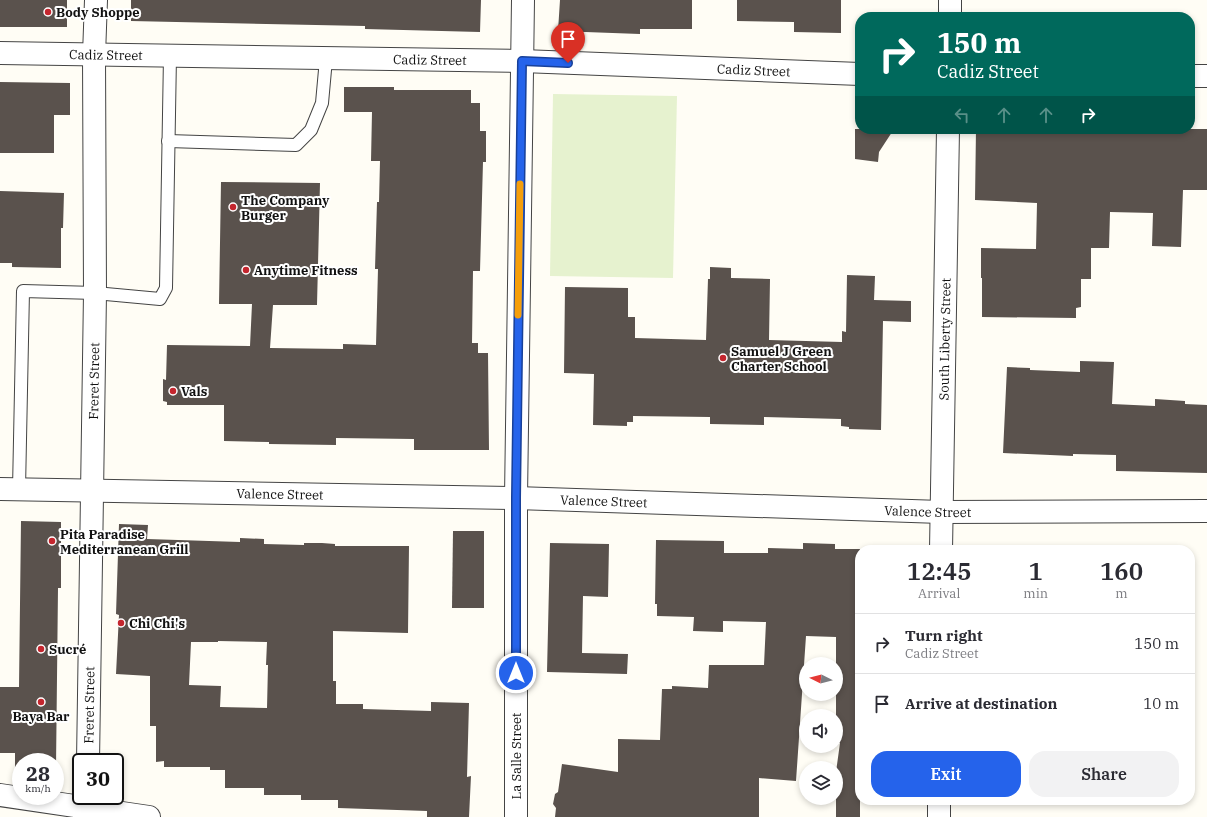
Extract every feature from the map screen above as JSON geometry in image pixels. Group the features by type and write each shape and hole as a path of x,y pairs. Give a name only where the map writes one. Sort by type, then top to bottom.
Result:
{"street":[{"name":"Freret Street","path":"88,753 95,293 94,55 96,0"},
{"name":"La Salle Street","path":"516,817 516,498 523,0"},
{"path":"950,0 950,12"},
{"name":"Cadiz Street","path":"0,53 522,61 855,74"},
{"path":"1195,76 1207,76"},
{"name":"South Liberty Street","path":"941,545 948,134"},
{"name":"Valence Street","path":"10,489 516,498 941,512 1207,511"},
{"path":"0,795 150,817"},
{"path":"939,805 939,817"}],"lane":[{"path":"10,489 23,291 95,293 160,299 166,288 170,56"},
{"path":"168,141 296,145 311,130 322,103 326,58"}],"green space":[{"path":"553,94 677,96 673,278 550,276"}],"building":[{"path":"0,0 67,0 67,27 0,27"},
{"path":"131,0 481,0 480,32 365,29 365,26 131,21"},
{"path":"560,0 692,0 692,29 640,29 640,34 558,31"},
{"path":"737,0 841,0 841,33 794,32 794,22 737,21"},
{"path":"0,82 70,83 70,115 54,115 54,153 0,153"},
{"path":"344,87 394,87 394,90 471,90 471,103 480,103 480,131 486,131 486,162 483,162 480,271 473,271 472,343 478,343 478,353 488,353 489,450 414,450 414,439 336,438 336,445 269,444 269,442 224,441 224,405 167,405 167,402 163,401 163,379 166,380 167,345 250,346 252,304 219,304 221,182 320,183 317,305 273,305 270,348 343,349 343,344 376,345 378,269 375,269 380,161 371,161 372,112 344,112"},
{"path":"1195,129 1207,129 1207,190 1183,190 1181,247 1152,246 1153,213 1110,212 1109,248 1091,248 1091,279 1081,279 1081,307 1076,308 1076,318 982,317 981,248 1036,249 1037,203 975,200 976,134 1195,134"},
{"path":"855,134 891,134 879,152 878,162 855,159"},
{"path":"0,191 64,193 63,228 61,228 61,268 12,267 12,263 0,263"},
{"name":"Samuel J Green Charter School","path":"710,267 731,268 731,278 770,279 769,340 842,342 842,331 846,332 847,275 875,276 874,300 911,301 911,322 883,321 881,430 849,429 849,427 841,426 841,419 764,417 764,425 710,424 710,417 633,416 633,422 627,422 627,426 593,425 594,374 564,373 565,287 628,288 628,317 635,317 635,338 706,340 708,279 710,279"},
{"path":"1080,361 1114,362 1112,404 1155,406 1155,399 1185,401 1185,404 1207,405 1207,473 1116,471 1116,455 1073,454 1073,456 1003,453 1007,367 1030,368 1030,370 1080,372"},
{"path":"21,521 61,522 61,588 58,588 56,753 0,753 0,687 19,687"},
{"path":"119,524 148,525 147,539 240,542 240,538 264,539 264,544 304,545 304,543 322,543 335,544 335,546 409,546 408,633 333,631 333,681 336,681 336,704 363,704 363,709 431,711 431,702 469,703 467,777 471,776 469,817 427,817 427,811 338,808 338,800 301,800 301,795 264,795 264,788 225,788 225,770 210,770 210,767 164,767 164,761 156,762 156,726 150,726 150,676 116,674 119,615 116,614","holes":["191,642 267,642 267,708 220,707 221,686 189,685"]},
{"path":"453,531 484,531 484,608 452,608"},
{"path":"656,540 724,541 724,553 768,553 768,548 803,549 803,543 835,544 835,549 855,549 855,805 860,805 860,817 836,817 836,805 843,805 843,761 838,761 839,753 843,753 843,709 836,709 836,701 843,701 843,657 836,657 836,637 806,636 805,657 799,657 799,701 802,701 801,709 799,709 796,781 759,778 759,817 555,817 556,808 553,804 555,794 558,792 562,764 618,772 618,739 660,740 662,689 672,689 672,686 708,688 709,665 764,665 766,622 723,621 723,632 693,631 694,617 657,616 657,604 655,604"},
{"path":"550,543 609,544 608,597 583,596 582,653 628,654 627,674 547,672"}],"slow traffic":[{"path":"518,315 520,184"}],"place":[{"name":"Body Shoppe","path":"48,12"},
{"name":"The Company Burger","path":"233,207"},
{"name":"Anytime Fitness","path":"246,270"},
{"name":"Samuel J Green Charter School","path":"723,358"},
{"name":"Vals","path":"173,391"},
{"name":"Pita Paradise Mediterranean Grill","path":"52,541"},
{"name":"Chi Chi's","path":"121,623"},
{"name":"Sucré","path":"41,649"},
{"name":"Baya Bar","path":"41,702"}],"route":[{"path":"516,673 516,498 522,61 568,63"}]}
